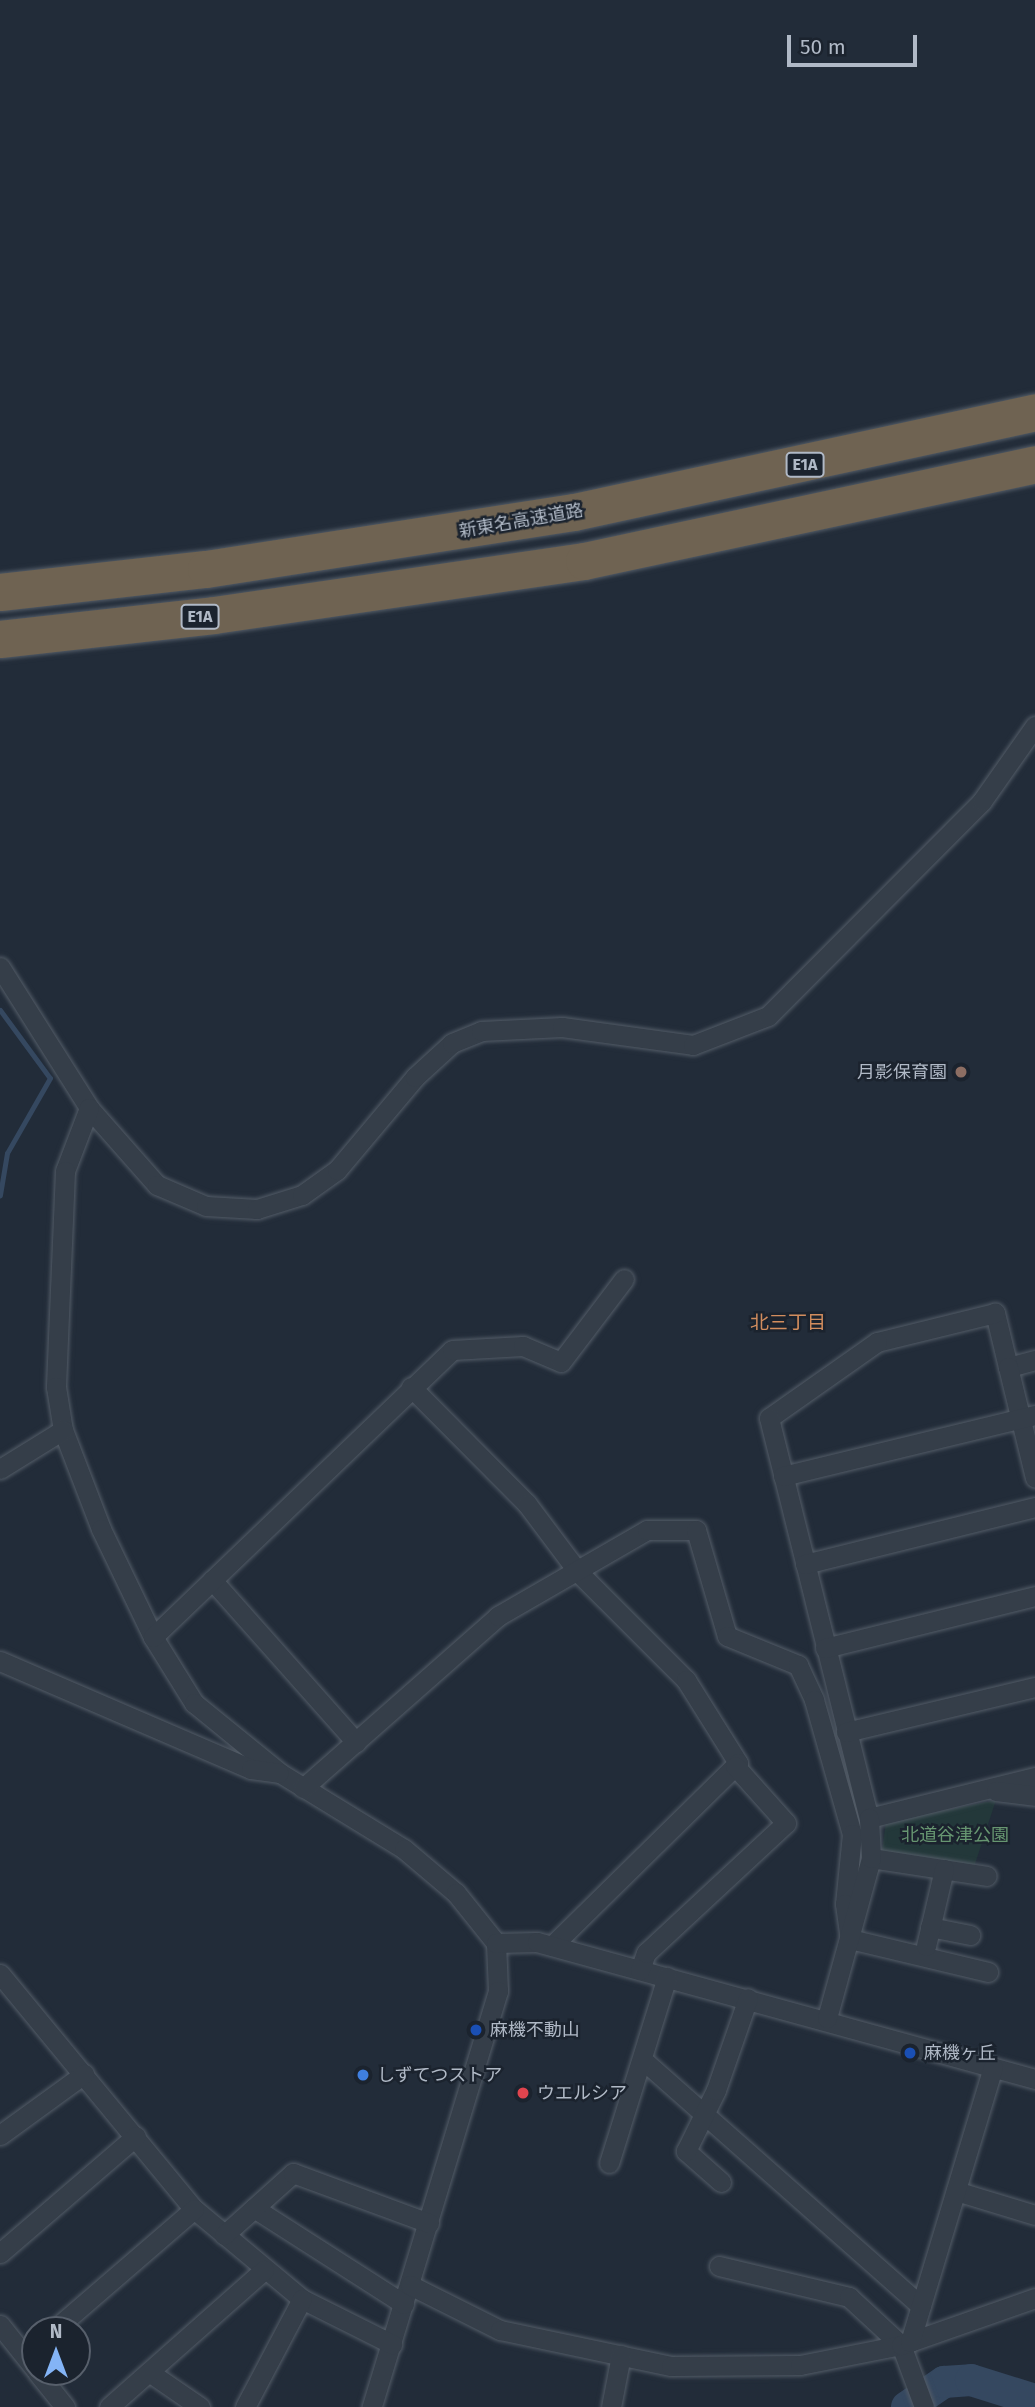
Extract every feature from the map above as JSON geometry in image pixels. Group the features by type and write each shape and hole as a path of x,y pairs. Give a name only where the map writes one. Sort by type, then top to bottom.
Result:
{"highway":[{"name":"新東名高速道路","path":"0,592 391,543 573,512 1035,412"},
{"name":"E1A","path":"0,639 400,589 584,561 1035,464"}],"street":[{"path":"0,967 89,1108 157,1185 206,1206 257,1209 302,1195 337,1170 415,1077 452,1043 481,1031 562,1027 693,1045 730,1033 768,1016 982,801 1035,726"},
{"path":"89,1108 65,1171 56,1339 63,1430 101,1529 153,1637 194,1703 280,1773 404,1849 456,1893 496,1943 498,1991 372,2407"},
{"path":"153,1637 452,1350 470,1345 523,1346 561,1362 624,1279"},
{"path":"827,2018 871,1858 869,1818 769,1418 877,1342 995,1313 1008,1367 1028,1417 1035,1478"},
{"path":"1008,1367 1035,1360"},
{"path":"411,1387 527,1504 578,1572 686,1680 735,1766 786,1823 646,1953 640,1970"},
{"path":"783,1476 1028,1417"},
{"path":"0,1469 63,1430"},
{"path":"805,1564 1035,1507"},
{"path":"303,1788 498,1616 648,1530 696,1530 727,1636 798,1664 814,1700 852,1834 845,1904 850,1938"},
{"path":"212,1580 356,1742"},
{"path":"825,1648 1035,1596"},
{"path":"0,1661 251,1769 280,1773"},
{"path":"846,1732 1035,1687"},
{"path":"552,1946 735,1766"},
{"path":"869,1818 1035,1777"},
{"path":"985,1790 1035,1796"},
{"path":"871,1858 987,1876"},
{"path":"926,1946 943,1869"},
{"path":"930,1927 970,1935"},
{"path":"850,1938 988,1972"},
{"path":"496,1943 552,1946 827,2018 1035,2079"},
{"path":"0,1974 194,2209 302,2299 393,2344"},
{"path":"609,2163 667,1977"},
{"path":"721,2182 686,2151 705,2111 748,1997"},
{"path":"643,2060 705,2111 921,2306"},
{"path":"905,2343 921,2306 993,2067"},
{"path":"0,2135 84,2074"},
{"path":"0,2253 135,2136"},
{"path":"224,2235 293,2173 429,2223"},
{"path":"956,2190 1035,2215"},
{"path":"254,2208 404,2304"},
{"path":"70,2316 194,2209"},
{"path":"719,2266 849,2297 905,2343 924,2407"},
{"path":"109,2407 264,2270"},
{"path":"410,2285 500,2330 671,2366 800,2365 905,2343 1035,2298"},
{"path":"245,2407 302,2299"},
{"path":"0,2325 21,2348"},
{"path":"611,2407 621,2356"},
{"path":"149,2372 200,2407"},
{"path":"50,2386 65,2407"}],"green space":[{"name":"北道谷津公園","path":"996,1800 974,1867 882,1851 886,1822"}],"waterway":[{"path":"0,1010 50,1078 7,1153 0,1195"},
{"path":"907,2407 944,2382 971,2380 1035,2400"}],"place":[{"name":"月影保育園","path":"961,1072"},
{"name":"麻機不動山","path":"476,2030"},
{"name":"麻機ヶ丘","path":"910,2053"},
{"name":"しずてつストア","path":"363,2075"},
{"name":"ウエルシア","path":"523,2093"}],"district":[{"name":"北三丁目","path":"788,1323"}]}
